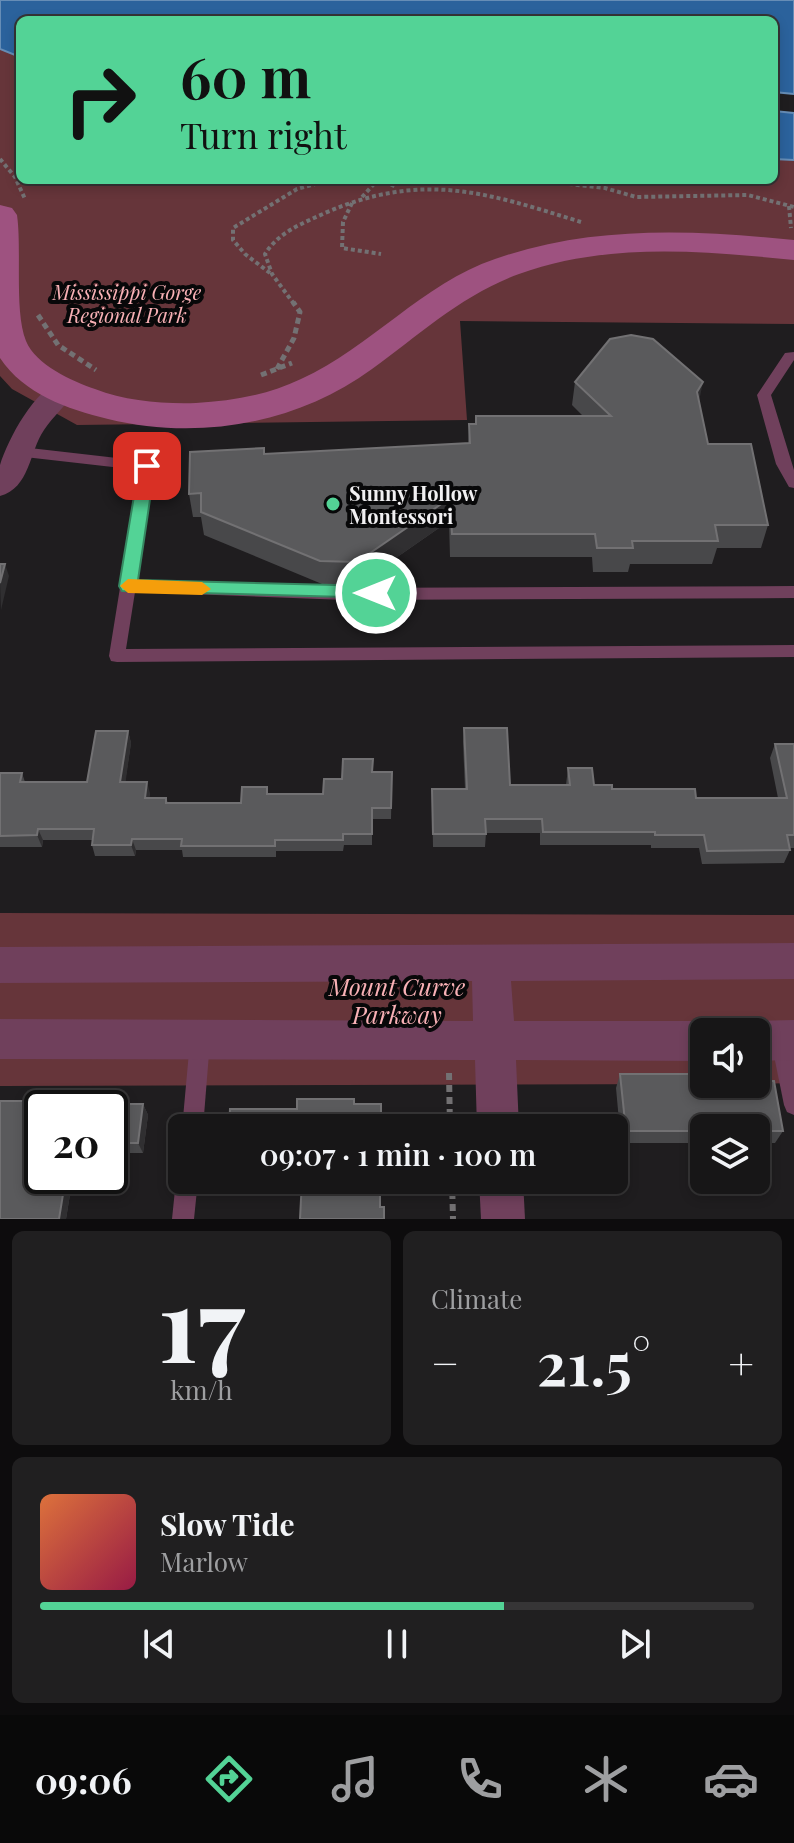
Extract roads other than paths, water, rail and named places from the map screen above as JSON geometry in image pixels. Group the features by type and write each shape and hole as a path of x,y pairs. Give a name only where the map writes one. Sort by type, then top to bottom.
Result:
{"street":[{"path":"13,209 1,319 7,340 19,358 34,374 88,401 151,415 182,417 253,409 324,383 433,303 479,278 534,257 587,246 641,240 791,237"},
{"path":"0,486 21,452 29,429 62,390"},
{"path":"0,965 794,961"},
{"path":"491,964 497,1114"},
{"path":"0,1039 690,1041"},
{"path":"502,1194 503,1219"}],"lane":[{"path":"794,356 790,356 764,395 783,464 794,483"},
{"path":"21,452 147,466 117,656 794,651"},
{"path":"128,586 345,594 794,592"},
{"path":"193,1114 200,1039"},
{"path":"777,1040 794,1105"},
{"path":"183,1219 186,1194"}],"water":[{"path":"0,0 794,0 794,94 778,92 778,16 16,16 16,55 0,49"},
{"path":"778,111 794,113 794,160 778,159"}],"place":[{"name":"Sunny Hollow Montessori","path":"333,504"}],"park label":[{"name":"Mississippi Gorge Regional Park","path":"127,302"},
{"name":"Mount Curve Parkway","path":"397,1000"}]}
